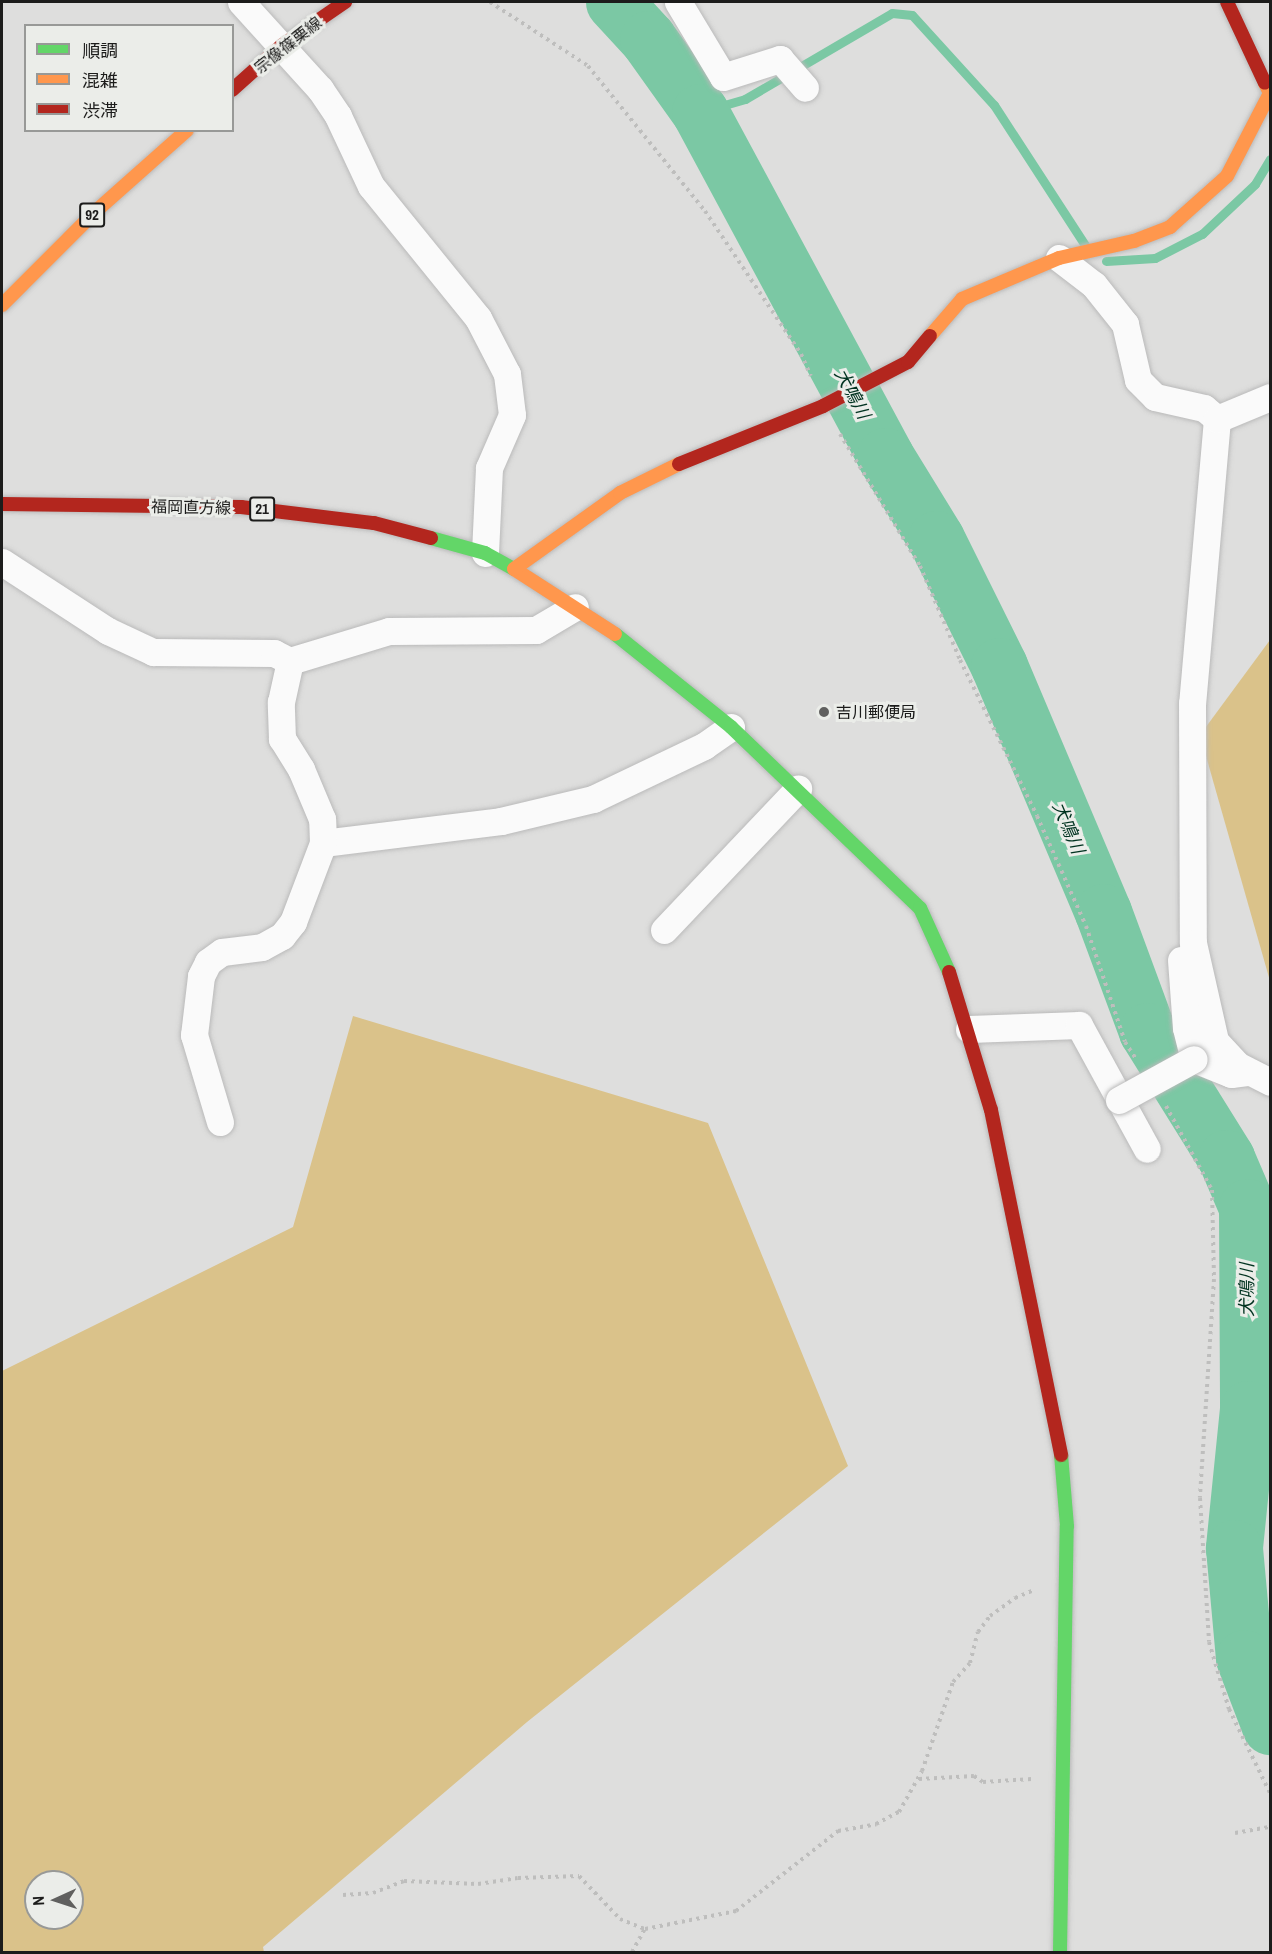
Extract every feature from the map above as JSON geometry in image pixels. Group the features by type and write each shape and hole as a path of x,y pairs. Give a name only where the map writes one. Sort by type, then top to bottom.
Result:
{"street":[{"path":"241,2 281,46 338,116 371,186 478,318 507,374 512,416 489,468 484,553"},
{"name":"宗像篠栗線","path":"234,88 281,46 345,2"},
{"path":"678,2 723,77 780,58 803,86"},
{"path":"514,570 620,493 722,444 824,406 908,362 962,299 1069,256 1104,248 1170,227 1227,176 1270,93 1227,2"},
{"name":"92","path":"2,305 97,210 185,132"},
{"path":"1069,256 1125,324 1138,380 1155,397 1204,408 1217,419"},
{"path":"1217,419 1270,397"},
{"path":"1217,419 1192,703 1193,943 1215,1041 1237,1065 1260,1077"},
{"name":"福岡直方線","path":"2,504 241,507 304,513 374,523 484,553 574,607 672,676 798,789 920,908 942,951 969,1029 991,1110 1060,1439 1067,1526 1060,1953"},
{"path":"2,562 108,631 153,652 274,653 290,661 389,631 536,630 574,607"},
{"path":"220,1122 194,1035 201,976 208,962 222,952 261,947 282,936 293,922 323,843 322,819 301,769 282,738 281,702 290,661"},
{"path":"323,843 501,821 592,799 704,746 731,727"},
{"path":"664,930 798,789"},
{"path":"1193,943 1181,958 1186,1028 1194,1059"},
{"path":"969,1029 1080,1025 1147,1149"},
{"path":"1194,1059 1231,1074 1260,1077"},
{"path":"1119,1100 1194,1059"}],"path":[{"path":"490,2 588,66 705,211 801,354 824,406"},
{"path":"343,1895 374,1893 404,1881 478,1884 518,1878 579,1876 620,1919 645,1929 736,1911 838,1832 876,1824 899,1812 918,1779 953,1682 970,1663 978,1632 990,1616 1030,1592 1066,1587"},
{"path":"918,1779 974,1776 983,1782 1062,1777"},
{"path":"1235,1833 1270,1827"},
{"path":"632,1953 645,1929"}],"shaded area":[{"path":"1270,640 1270,981 1200,735"},
{"path":"353,1016 708,1123 848,1466 527,1722 263,1947 264,1952 2,1952 2,1371 293,1227"}],"waterway":[{"name":"犬鳴川","path":"614,2 648,39 700,112 885,456 936,539 999,666 1103,912 1147,1031 1226,1158 1247,1207 1248,1409 1234,1548 1244,1658 1270,1726"},
{"path":"700,112 745,99 892,13 912,15 994,105 1085,245"},
{"path":"1106,261 1155,258 1202,234 1255,184 1270,159"}],"traffic: fast":[{"path":"431,538 485,553 514,569"},
{"path":"615,634 731,727 920,908 949,972"},
{"path":"1060,1952 1067,1526 1061,1455"}],"traffic: slow":[{"path":"930,336 962,299 1059,258 1134,241 1170,227 1227,176 1270,93 1265,83"},
{"path":"2,305 97,210 185,132"},
{"path":"615,634 514,569 620,493 679,464"}],"traffic: jam":[{"path":"234,88 281,46 345,2"},
{"path":"1227,2 1265,83"},
{"path":"679,464 823,406 908,362 930,336"},
{"path":"2,504 241,507 374,523 431,538"},
{"path":"949,972 991,1110 1061,1455"}],"place":[{"name":"吉川郵便局","path":"824,712"}]}
